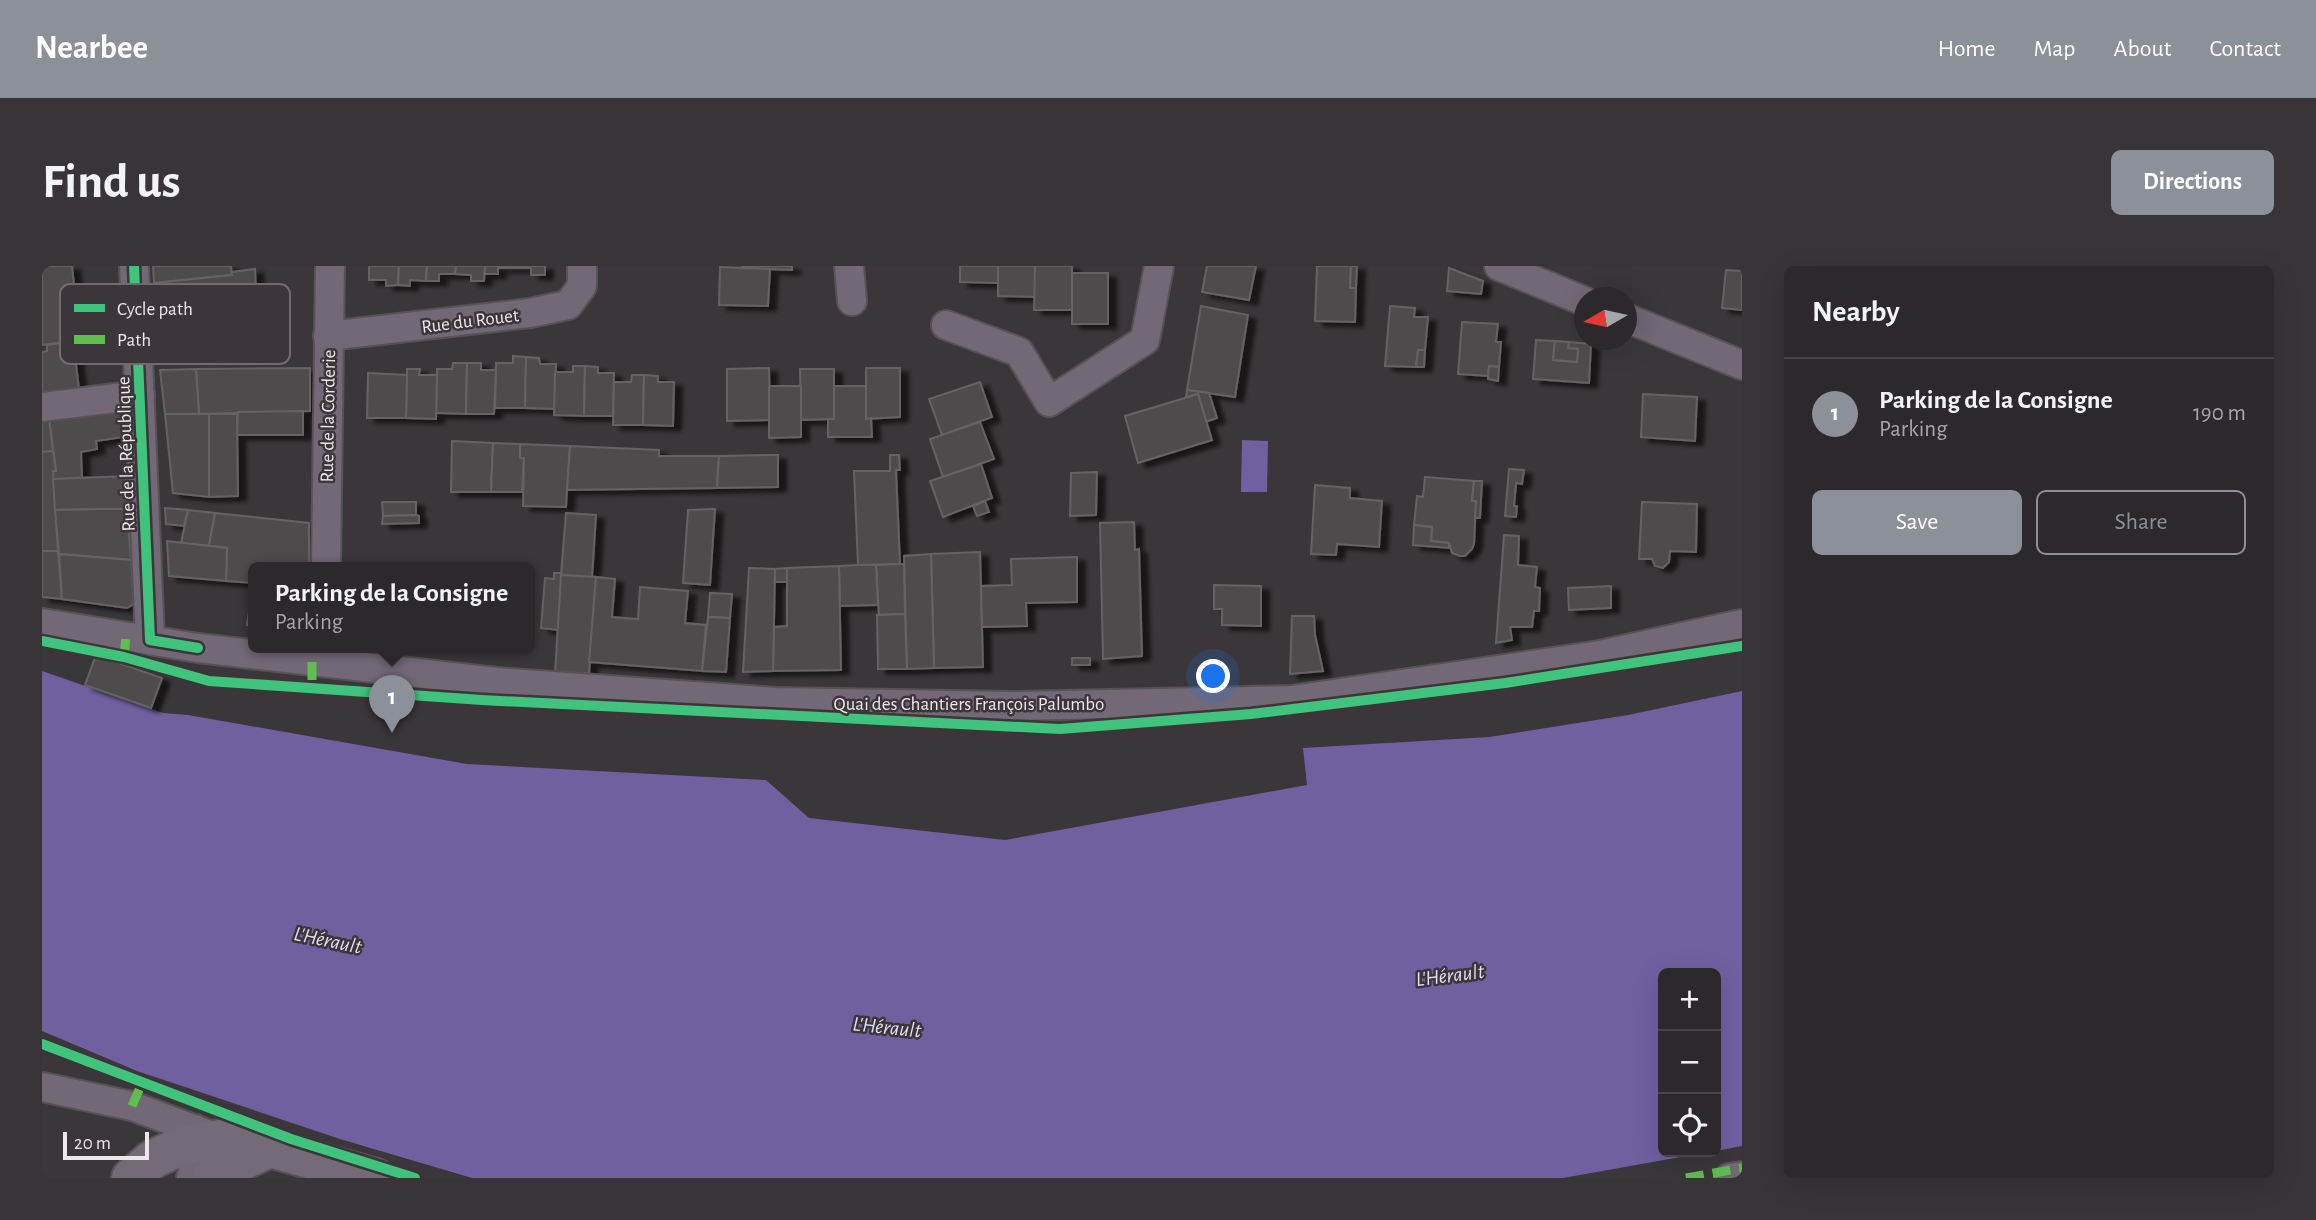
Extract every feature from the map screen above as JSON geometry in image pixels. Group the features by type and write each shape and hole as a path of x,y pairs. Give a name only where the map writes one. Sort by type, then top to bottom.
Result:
{"main road":[{"path":"131,1178 153,1159 181,1146 270,1148 376,1178"},
{"path":"212,1178 270,1148"}],"street":[{"name":"Rue de la République","path":"134,266 135,284"},
{"name":"Rue de la Corderie","path":"326,562 330,266"},
{"name":"Rue du Rouet","path":"328,336 530,313 568,304 582,286 582,266"},
{"path":"849,266 852,300"},
{"path":"946,324 1019,352 1049,402 1145,340 1159,266"},
{"path":"1499,266 1545,275 1574,294"},
{"path":"1637,322 1742,365"},
{"name":"Rue de la République","path":"139,364 150,640"},
{"path":"42,407 140,395"},
{"name":"Quai des Chantiers François Palumbo","path":"42,623 150,640 248,649"},
{"name":"Quai des Chantiers François Palumbo","path":"293,653 496,682 776,702 1014,706 1292,700 1600,655 1742,624"},
{"path":"42,1087 132,1107 201,1147"},
{"path":"1729,1178 1742,1176"}],"water":[{"path":"1242,440 1268,441 1267,492 1241,492"},
{"name":"L'Hérault","path":"42,671 163,713 188,715 467,764 766,780 809,818 1005,840 1307,785 1303,748 1489,737 1628,715 1742,691 1742,1146 1721,1150 1721,968 1658,968 1658,1157 1681,1157 1563,1178 472,1178 340,1139 137,1071 42,1031"}],"building":[{"path":"42,266 72,266 74,284 60,284 60,343 42,345"},
{"path":"153,266 231,266 232,275 154,283"},
{"path":"369,266 399,266 398,285 386,286 386,280 369,280"},
{"path":"399,266 427,266 426,281 410,280 410,286 398,285"},
{"path":"427,266 456,266 455,274 439,274 439,281 426,281"},
{"path":"456,266 485,266 484,281 471,281 471,275 455,274"},
{"path":"485,266 514,268 498,268 498,274 485,274"},
{"path":"514,266 545,266 545,275 531,275 531,268"},
{"path":"792,266 792,270 742,268"},
{"path":"960,266 998,266 998,283 960,282"},
{"path":"998,266 1035,266 1035,297 998,296"},
{"path":"1035,266 1072,266 1072,310 1034,310"},
{"path":"1207,266 1256,266 1249,300 1202,292"},
{"path":"1317,266 1351,266 1350,288 1356,288 1355,322 1315,321"},
{"path":"1351,266 1357,266 1356,288 1350,288"},
{"path":"720,267 770,269 768,306 719,305"},
{"path":"1449,268 1483,281 1481,294 1447,291"},
{"path":"255,269 256,284 154,284 232,275 231,272"},
{"path":"1726,270 1742,271 1742,310 1722,308"},
{"path":"1072,273 1108,273 1108,324 1072,324"},
{"path":"1201,306 1248,315 1235,397 1187,390"},
{"path":"1390,306 1415,308 1414,317 1428,317 1425,350 1418,350 1416,367 1385,366"},
{"path":"1462,322 1498,324 1496,342 1501,342 1499,367 1489,366 1488,376 1458,374"},
{"path":"1536,340 1555,341 1553,360 1577,362 1578,350 1591,350 1589,383 1533,379"},
{"path":"1555,341 1569,342 1568,348 1578,350 1577,362 1553,360"},
{"path":"1569,342 1574,342 1574,349 1568,348"},
{"path":"60,343 60,364 76,364 79,389 42,394 42,352 47,351 47,345"},
{"path":"1418,350 1425,350 1424,367 1416,367"},
{"path":"513,356 526,357 525,408 495,408 496,363 513,363"},
{"path":"526,357 539,358 540,364 556,364 555,409 525,408"},
{"path":"453,363 467,363 466,414 436,413 437,369 452,369"},
{"path":"467,363 481,363 481,370 496,370 494,414 466,414"},
{"path":"573,366 585,366 584,416 554,415 555,372 573,372"},
{"path":"585,366 598,367 598,373 614,373 613,416 584,416"},
{"path":"1489,366 1499,367 1498,381 1488,379"},
{"path":"310,368 310,411 199,414 196,369"},
{"path":"769,368 770,420 727,421 727,369"},
{"path":"866,368 900,368 900,417 866,419"},
{"path":"196,369 199,414 165,414 160,370"},
{"path":"407,369 420,369 419,375 437,375 436,419 406,418"},
{"path":"800,369 834,369 834,419 801,420"},
{"path":"368,373 407,375 406,418 367,418"},
{"path":"632,375 644,375 643,425 613,425 614,382 631,382"},
{"path":"644,375 658,376 658,382 674,382 673,426 643,425"},
{"path":"980,382 992,417 942,435 929,399"},
{"path":"769,386 801,386 801,437 769,438"},
{"path":"834,386 866,386 866,419 871,418 872,437 828,437 828,419 834,419"},
{"path":"1187,390 1209,393 1217,418 1206,422 1198,394 1186,397"},
{"path":"1198,394 1212,440 1138,463 1125,416"},
{"path":"1643,394 1697,397 1695,441 1641,437"},
{"path":"122,409 124,437 96,441 97,449 81,452 82,479 53,479 53,471 56,471 49,419"},
{"path":"303,411 303,435 237,435 238,412"},
{"path":"165,414 209,414 209,497 173,493"},
{"path":"209,414 237,414 238,496 209,497"},
{"path":"42,419 49,419 53,451 42,452"},
{"path":"980,422 994,459 943,477 930,439"},
{"path":"452,441 493,443 491,492 451,492"},
{"path":"493,443 520,444 520,458 524,458 522,492 491,492"},
{"path":"520,444 570,446 566,507 523,506 524,458 520,458"},
{"path":"570,446 659,450 659,456 719,456 717,488 567,490"},
{"path":"53,451 58,551 42,551 42,452"},
{"path":"778,455 778,487 717,488 719,456"},
{"path":"890,455 899,455 900,470 896,470 900,564 858,565 854,471 890,471"},
{"path":"981,464 992,498 943,517 930,481"},
{"path":"1509,469 1524,470 1522,484 1516,483 1516,517 1505,516"},
{"path":"1097,472 1096,515 1070,516 1071,473"},
{"path":"126,476 127,509 55,510 53,479"},
{"path":"1425,477 1474,481 1474,544 1465,556 1452,553 1449,543 1431,541 1432,527 1414,525 1417,496 1423,497"},
{"path":"1474,481 1482,481 1480,518 1475,518 1476,501 1472,501"},
{"path":"1315,485 1350,488 1350,498 1382,501 1379,547 1337,544 1336,555 1311,554"},
{"path":"985,501 989,512 977,516 973,506"},
{"path":"382,502 416,502 416,515 383,516"},
{"path":"1642,502 1697,504 1696,552 1670,551 1669,562 1663,568 1655,566 1652,559 1639,559"},
{"path":"165,508 188,510 184,526 166,524"},
{"path":"127,509 131,560 59,554 55,510"},
{"path":"715,509 710,585 683,583 688,510"},
{"path":"188,510 215,513 209,546 181,543"},
{"path":"215,513 309,523 309,562 248,562 248,583 226,581 227,548 209,546"},
{"path":"566,513 596,515 592,578 561,575"},
{"path":"383,516 419,516 419,523 382,524"},
{"path":"1134,522 1135,550 1139,549 1142,656 1103,659 1100,523"},
{"path":"1414,525 1432,527 1431,541 1449,543 1449,548 1413,545"},
{"path":"1504,535 1519,536 1518,565 1537,567 1535,587 1540,588 1539,611 1534,611 1532,627 1510,627 1512,640 1496,643"},
{"path":"167,541 227,548 226,581 169,576"},
{"path":"42,551 58,551 62,599 42,597"},
{"path":"980,552 983,667 934,668 931,554"},
{"path":"59,554 131,560 132,605 127,608 62,599"},
{"path":"931,554 934,668 907,669 904,556"},
{"path":"1077,557 1077,602 1026,603 1027,626 982,627 981,586 1012,585 1011,559"},
{"path":"904,564 905,614 879,615 876,565"},
{"path":"876,565 878,605 840,606 839,566"},
{"path":"839,566 841,670 773,671 774,627 787,626 787,568"},
{"path":"749,568 775,569 773,671 743,672"},
{"path":"787,568 787,582 775,582 775,569"},
{"path":"554,573 562,573 558,630 541,628 545,578 554,579"},
{"path":"561,575 596,577 589,675 555,674"},
{"path":"596,577 615,579 612,617 638,619 640,587 688,591 685,623 706,625 702,671 589,662"},
{"path":"1214,585 1261,586 1261,626 1222,625 1222,609 1214,609"},
{"path":"1611,586 1611,608 1569,610 1568,588"},
{"path":"710,593 732,594 730,618 708,617"},
{"path":"905,614 907,669 878,669 877,615"},
{"path":"1292,616 1314,616 1323,671 1290,674"},
{"path":"708,617 730,618 726,672 702,671"},
{"path":"96,655 162,678 151,708 85,685"},
{"path":"1072,658 1090,658 1090,665 1072,665"}],"marked path":[{"path":"124,657 126,636"},
{"path":"312,662 312,690"},
{"path":"132,1106 142,1083"},
{"path":"1686,1178 1742,1168"}],"cycle path":[{"path":"134,266 135,284"},
{"path":"138,364 150,640 198,648"},
{"path":"42,641 124,657 209,681 482,700 1060,729 1251,714 1505,683 1742,646"},
{"path":"42,1044 291,1139 415,1178"}],"place":[{"name":"Parking de la Consigne","path":"392,733"}]}
